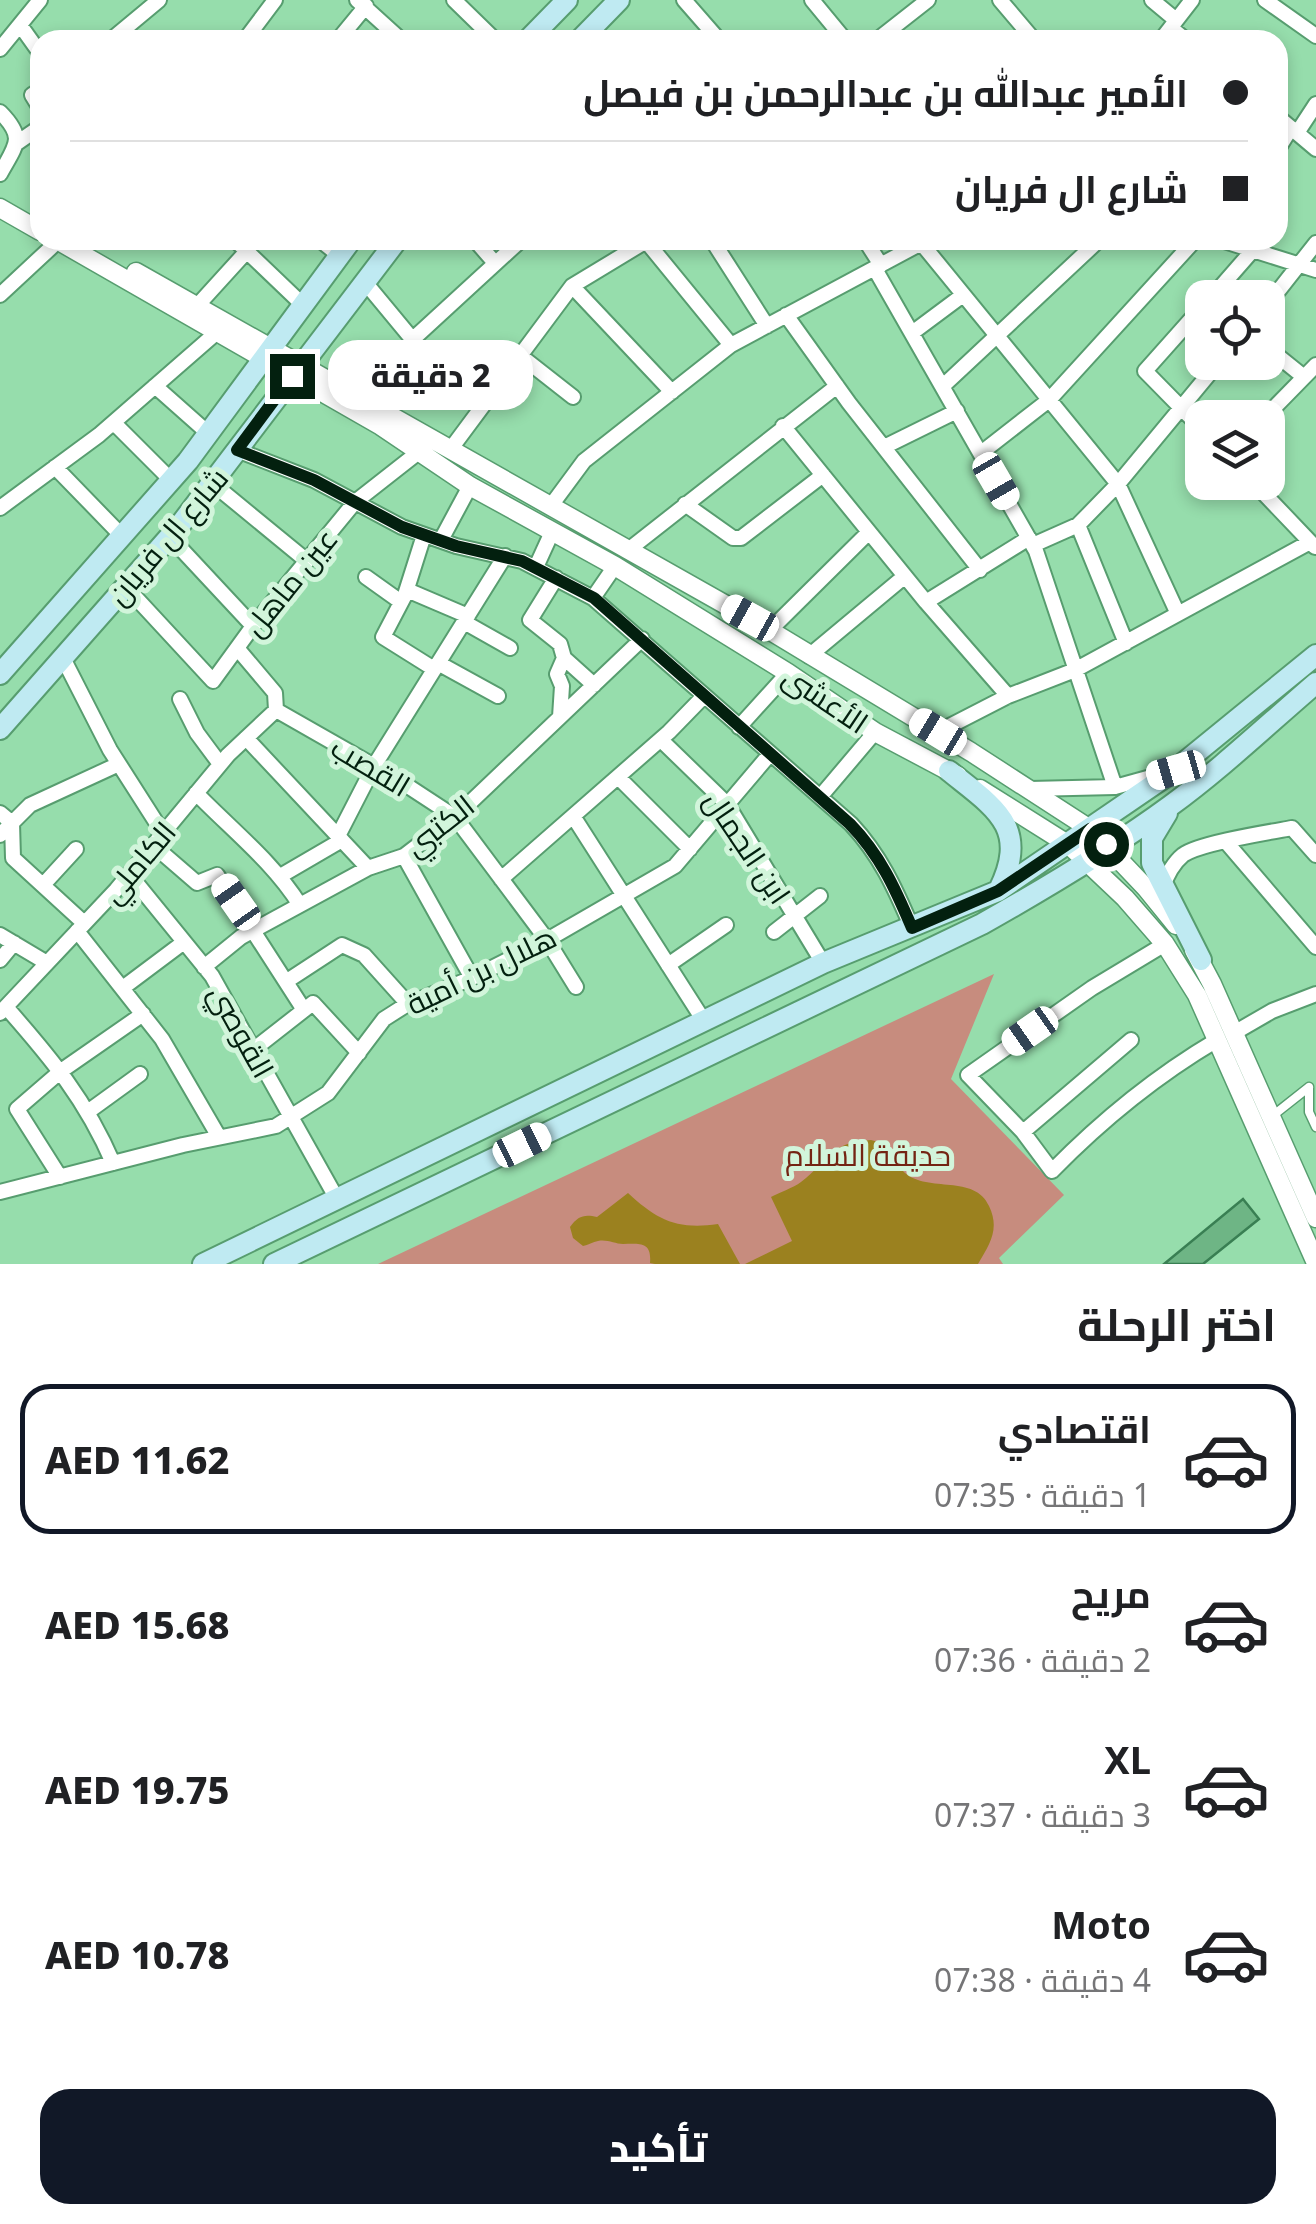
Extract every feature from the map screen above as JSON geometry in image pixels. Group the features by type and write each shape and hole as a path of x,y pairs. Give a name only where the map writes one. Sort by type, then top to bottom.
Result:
{"main road":[{"path":"590,30 619,0"},
{"path":"535,30 554,4"},
{"name":"شارع ال فريان","path":"0,674 171,480 344,250"},
{"name":"شارع ال فريان","path":"0,729 170,537 388,250"},
{"path":"203,1264 823,963 998,891 1176,770 1316,655"},
{"path":"274,1264 982,924 1089,862 1172,804 1316,683"},
{"path":"948,771 986,801 1010,834 1013,855 998,891"},
{"path":"1172,804 1152,838 1150,850 1162,896 1201,960"}],"street":[{"path":"0,50 40,0"},
{"path":"130,0 146,12"},
{"path":"124,30 159,0"},
{"path":"252,30 275,0"},
{"path":"454,0 484,30"},
{"path":"684,0 710,30"},
{"path":"812,0 837,30"},
{"path":"890,30 928,0"},
{"path":"1000,0 1026,30"},
{"path":"1152,0 1170,29 1192,0"},
{"path":"1265,0 1286,6 1316,36"},
{"path":"344,30 361,2 390,30"},
{"path":"20,25 30,39"},
{"path":"1288,137 1316,104"},
{"path":"0,112 16,128 18,143"},
{"path":"1288,126 1316,149"},
{"path":"0,174 18,143 30,135"},
{"path":"1,206 30,215"},
{"path":"1,206 30,225"},
{"path":"1285,283 1316,243"},
{"path":"0,295 47,250"},
{"name":"الأعشى","path":"75,250 216,333 268,354"},
{"name":"الأعشى","path":"97,250 196,306 470,486 615,566 788,672 875,732 1070,845 1165,944 1226,1036 1271,1117 1316,1218"},
{"path":"484,250 495,263"},
{"path":"412,340 510,250"},
{"path":"450,450 572,286 631,250"},
{"path":"655,250 731,345"},
{"path":"718,250 767,326"},
{"path":"870,250 1030,542 1115,787"},
{"path":"550,507 584,461 731,345 909,250"},
{"path":"930,250 1118,484 1178,614"},
{"path":"944,386 1089,250"},
{"path":"980,453 1049,400 1186,250"},
{"path":"1226,280 1253,250 1316,270"},
{"path":"196,306 246,251 304,306"},
{"path":"364,281 451,386"},
{"path":"572,286 672,392"},
{"path":"912,333 963,295"},
{"path":"786,316 980,570"},
{"path":"1185,325 1145,371 1185,411"},
{"path":"0,508 114,422 216,333"},
{"path":"522,357 573,397"},
{"path":"1285,362 1304,378"},
{"path":"1282,400 1316,365"},
{"name":"الأعشى","path":"297,371 450,450 938,732 1090,829 1162,896"},
{"path":"926,602 1030,542 1078,525 1118,484 1205,380"},
{"path":"155,386 208,433"},
{"path":"627,551 838,386"},
{"path":"884,447 957,411"},
{"path":"114,422 171,480"},
{"path":"783,426 1008,696"},
{"path":"237,450 314,480 402,527 536,567 594,598 871,846 890,875 912,928"},
{"name":"عين ماهل","path":"126,587 213,681 253,626 356,502 420,451"},
{"path":"56,468 122,536"},
{"path":"686,504 734,538 741,538 823,475"},
{"path":"212,483 307,560"},
{"path":"441,540 470,486"},
{"path":"938,732 1008,696 1076,670 1313,545 1270,500"},
{"path":"1078,525 1126,643"},
{"path":"536,567 552,532"},
{"path":"769,631 869,532"},
{"path":"424,534 404,596 383,637 498,696"},
{"path":"170,537 253,626"},
{"path":"282,876 340,838 374,766 505,556"},
{"path":"594,598 615,566"},
{"path":"366,576 404,596 466,619 510,648"},
{"path":"808,656 905,576"},
{"path":"556,578 530,620 560,644 564,658 594,685"},
{"name":"الكتبي","path":"204,967 255,930 300,905 368,868 404,856 455,817 642,639"},
{"path":"237,648 274,693 276,710"},
{"path":"63,658 158,839 198,883 217,875 304,1010"},
{"path":"560,718 562,686 556,674 564,658"},
{"path":"739,727 788,672"},
{"path":"501,879 661,740 704,696"},
{"path":"180,699 197,733 220,764"},
{"name":"الكاملي","path":"3,1010 129,874 220,764 276,710"},
{"name":"القصب","path":"276,710 455,817 548,940 576,987"},
{"path":"820,797 875,732"},
{"path":"246,738 368,868"},
{"name":"ابن الجمال","path":"661,740 727,804 823,963"},
{"name":"هلال بن أمية","path":"0,1192 276,1126 328,1093 384,1019 408,1004 548,940 675,866 770,754"},
{"path":"0,835 6,818 119,764"},
{"path":"1030,790 1115,787 1176,770"},
{"path":"618,777 690,849"},
{"path":"196,793 282,876 300,905"},
{"path":"573,816 704,1021"},
{"path":"6,818 12,858 81,927 162,1039 219,1137"},
{"path":"1162,896 1169,872 1184,854 1252,834 1292,828 1316,856"},
{"path":"1227,842 1316,947"},
{"path":"43,885 76,849"},
{"path":"404,856 472,978"},
{"name":"القوصي","path":"129,874 204,967 337,1199"},
{"path":"774,932 820,896"},
{"path":"668,964 726,924"},
{"path":"0,935 47,963"},
{"path":"124,987 184,942"},
{"path":"0,960 14,943"},
{"path":"1165,944 1092,988 968,1075 1023,1132 1052,1170 1094,1128 1182,1060 1272,1011 1316,994"},
{"path":"287,982 342,945 364,954 408,1004"},
{"name":"الأعشى","path":"1201,960 1226,1036 1316,1263"},
{"path":"253,1050 313,1003 359,1054"},
{"path":"3,1010 62,1070 88,1111 112,1164"},
{"path":"60,1177 17,1108 62,1070 143,1014"},
{"path":"1023,1132 1131,1040"},
{"path":"88,1111 140,1074"}],"lane":[{"path":"1271,1117 1309,1087 1309,1112 1316,1127"}],"green space":[{"name":"حديقة السلام","path":"994,974 951,1079 1064,1195 999,1258 1003,1264 378,1264"}],"shaded area":[{"path":"871,1140 889,1145 902,1170 915,1179 962,1187 982,1196 992,1214 994,1229 978,1264 745,1264 792,1241 771,1197 801,1182 837,1149"},
{"path":"628,1193 669,1221 718,1224 740,1264 655,1264 650,1263 649,1251 643,1245 601,1241 583,1246 573,1238 570,1227 576,1220 597,1217"}],"building":[{"path":"1243,1199 1259,1219 1203,1264 1164,1264"}],"route":[{"path":"292,376 237,450 314,480 402,527 456,546 522,561 594,598 850,824 890,875 912,928 998,891 1090,829 1106,844"}]}
